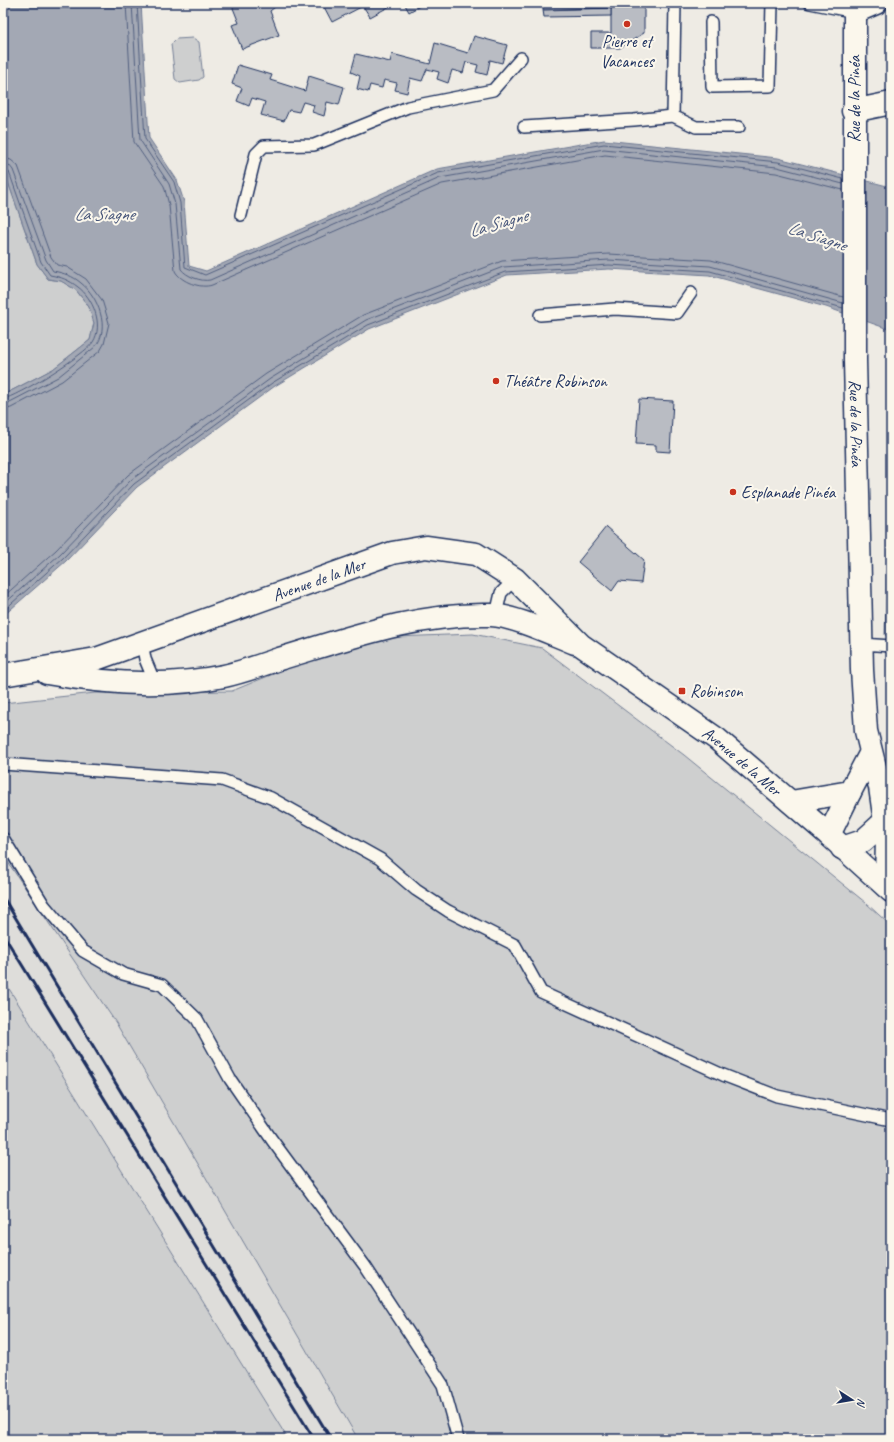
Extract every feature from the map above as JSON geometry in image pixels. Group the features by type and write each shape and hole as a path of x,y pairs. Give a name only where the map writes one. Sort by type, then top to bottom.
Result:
{"main road":[{"path":"855,12 876,3"},
{"name":"Rue de la Pinéa","path":"855,12 853,111 855,360 861,644 866,731 870,754 880,787 887,836 888,888"},
{"path":"853,111 891,102"},
{"name":"Avenue de la Mer","path":"3,675 96,660 142,642 392,553 426,548 476,554 515,579 581,645 717,739 836,841 888,888"},
{"name":"Avenue de la Mer","path":"32,670 90,681 155,683 193,681 226,675 394,625 430,618 493,615 509,618 581,645"},
{"path":"870,754 850,792 836,841 863,841 884,822"},
{"path":"791,802 850,792"}],"lane":[{"path":"673,116 675,3"},
{"path":"711,22 712,87 770,86 772,3"},
{"path":"810,3 855,12"},
{"path":"241,215 256,154 264,146 314,145 408,107 493,90 521,58"},
{"path":"524,126 634,120 673,116 696,127 739,127"},
{"path":"540,315 577,311 615,310 677,313 691,293"},
{"path":"493,615 498,606 501,593 515,579"},
{"path":"142,642 144,659 155,683"},
{"path":"861,644 891,646"},
{"path":"3,764 222,780 271,798 380,859 416,890 448,911 515,945 541,992 723,1075 777,1096 891,1120"},
{"path":"3,838 44,905 83,951 123,974 162,985 197,1019 230,1079 272,1140 366,1266 443,1385 458,1439"}],"shaded area":[{"path":"193,38 199,42 203,77 199,80 180,83 175,79 171,44 176,39"},
{"path":"3,168 37,264 48,279 61,281 76,290 89,307 94,323 90,340 53,369 3,395"},
{"path":"891,446 891,635 885,635"},
{"path":"473,634 542,648 684,755 866,903 891,926 891,1439 358,1439 116,1023 3,855 3,703 95,693 232,691 307,660 396,637"},
{"path":"3,855 116,1023 358,1439 288,1439 3,979"},
{"path":"3,979 288,1439 3,1439"}],"water":[{"name":"La Siagne","path":"3,3 141,3 149,138 177,180 184,202 189,266 206,271 437,169 604,140 778,158 891,187 891,330 826,307 709,275 609,269 507,275 369,329 275,386 137,487 66,561 3,616 3,395 53,369 90,340 94,323 89,307 76,290 61,281 48,279 37,264 3,168"}],"building":[{"path":"231,3 274,3 275,7 270,11 279,35 242,49 232,25 239,23"},
{"path":"322,3 396,3 370,17 363,6 332,22"},
{"path":"404,3 425,3 409,12"},
{"name":"Pierre et Vacances","path":"543,3 644,3 644,33 620,48 591,48 591,33 611,33 611,8 543,10"},
{"path":"611,8 611,16 544,17 543,10"},
{"path":"474,36 507,45 502,63 490,60 487,75 476,72 478,65 466,62 463,73 452,70 448,83 437,79 439,72 427,69 422,81 410,78 407,93 395,90 397,83 384,80 382,88 370,85 368,92 357,89 360,76 351,72 356,54 390,62 392,54 430,64 435,43 468,53"},
{"path":"238,65 272,75 270,80 305,91 309,76 344,87 339,105 327,102 324,116 312,112 314,105 303,102 299,112 289,110 284,121 261,115 265,102 252,98 249,106 237,101 242,88 232,84"},
{"path":"639,399 673,401 670,452 656,451 656,445 636,444"},
{"path":"606,527 644,560 641,583 619,581 612,591 578,562"}],"railway":[{"path":"3,897 331,1439"},
{"path":"3,934 314,1439"}],"place":[{"name":"Pierre et Vacances","path":"627,24"},
{"name":"Théâtre Robinson","path":"496,381"},
{"name":"Esplanade Pinéa","path":"733,492"},
{"name":"Robinson","path":"682,691"}]}
